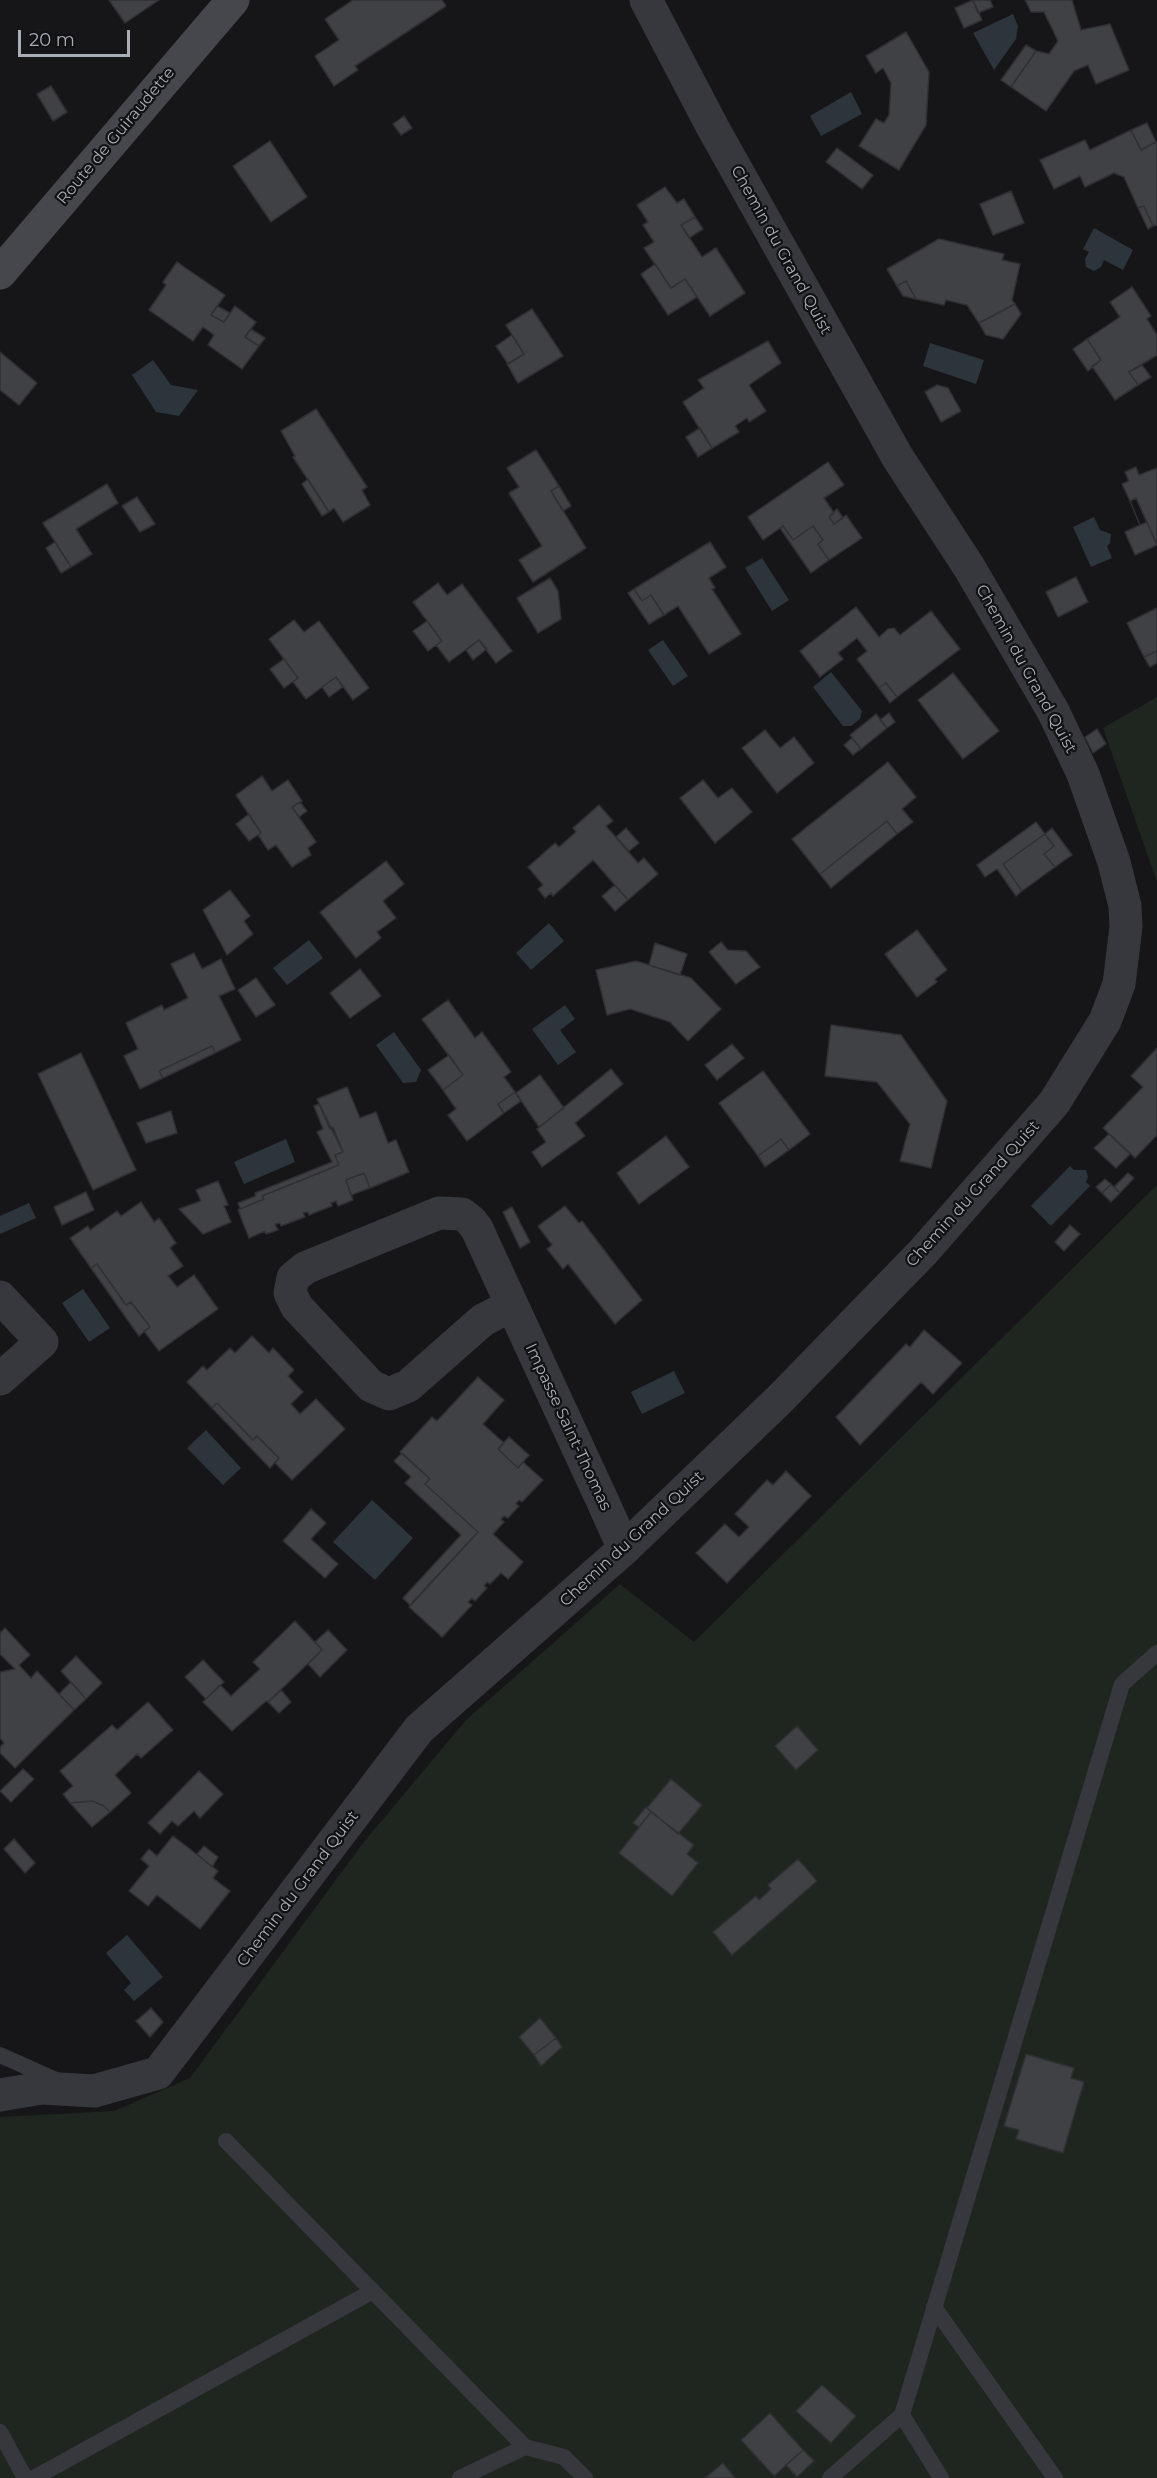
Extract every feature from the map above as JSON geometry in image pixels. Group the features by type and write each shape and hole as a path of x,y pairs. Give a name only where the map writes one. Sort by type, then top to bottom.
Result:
{"street":[{"name":"Route de Guiraudette","path":"0,273 233,0"},
{"name":"Chemin du Grand Quist","path":"0,2095 42,2088 94,2091 158,2073 419,1729 624,1549 780,1399 899,1276 1054,1102 1106,1021 1119,984 1126,927 1125,906 1114,862 1083,774 1053,711 969,567 898,458 713,128 646,0"},
{"name":"Impasse Saint-Thomas","path":"512,1305 483,1320 408,1386 389,1394 371,1386 297,1307 290,1293 293,1278 305,1268 439,1213 462,1214 477,1229 512,1305 624,1549"},
{"path":"0,1297 42,1342 0,1379"}],"lane":[{"path":"830,2478 902,2415 1122,1684 1157,1653"},
{"path":"0,2055 79,2090"},
{"path":"226,2141 525,2447 564,2457 585,2478"},
{"path":"34,2478 373,2292"},
{"path":"934,2307 1055,2478"},
{"path":"902,2415 941,2478"},
{"path":"0,2432 25,2478"},
{"path":"460,2478 525,2447"}],"shaded area":[{"path":"1013,14 1018,26 1016,39 994,70 973,33"},
{"path":"851,92 862,114 821,136 810,116"},
{"path":"1094,228 1133,250 1123,270 1104,260 1101,267 1094,271 1086,267 1085,259 1089,252 1083,249"},
{"path":"930,343 984,360 976,384 923,366"},
{"path":"153,360 171,385 198,390 179,416 156,412 132,375"},
{"path":"1094,517 1100,530 1111,534 1110,543 1107,546 1112,558 1091,567 1073,527"},
{"path":"762,558 789,600 772,611 745,568"},
{"path":"663,640 688,676 673,686 648,650"},
{"path":"831,672 862,711 860,719 851,726 843,726 813,687"},
{"path":"1157,697 1157,882 1103,728"},
{"path":"549,923 564,941 531,970 516,953"},
{"path":"309,940 323,958 287,985 273,968"},
{"path":"565,1005 575,1019 560,1030 576,1052 558,1065 532,1029"},
{"path":"394,1032 421,1070 416,1082 403,1083 376,1045"},
{"path":"286,1139 295,1162 244,1184 234,1162"},
{"path":"1070,1166 1074,1170 1086,1170 1088,1177 1086,1182 1090,1186 1051,1226 1031,1206"},
{"path":"1157,1185 1157,2478 0,2478 0,2117 114,2111 190,2078 363,1843 466,1720 620,1584 694,1642"},
{"path":"29,1203 36,1218 0,1234 0,1216"},
{"path":"83,1289 110,1328 89,1342 62,1303"},
{"path":"674,1371 685,1393 642,1414 631,1392"},
{"path":"206,1430 241,1468 223,1485 187,1448"},
{"path":"372,1500 413,1538 375,1580 333,1542"},
{"path":"127,1935 163,1977 134,2001 124,1990 131,1983 106,1953"}],"building":[{"path":"109,0 159,0 125,23"},
{"path":"353,0 442,0 446,6 355,66 358,70 334,86 315,56 339,40 325,19"},
{"path":"973,0 982,20 964,28 955,8"},
{"path":"973,0 990,0 993,7 978,13"},
{"path":"1025,0 1072,0 1081,30 1110,24 1129,70 1096,84 1088,65 1074,71 1046,111 1011,87 1036,51 1049,54 1058,41 1044,12 1031,12"},
{"path":"906,32 929,72 926,125 899,170 859,146 876,119 884,123 889,115 891,83 883,68 876,73 866,56"},
{"path":"1026,45 1036,51 1011,87 1001,80"},
{"path":"51,86 67,112 53,121 37,94"},
{"path":"404,116 412,128 401,135 393,124"},
{"path":"1147,123 1156,142 1141,150 1131,130"},
{"path":"1131,130 1141,150 1156,142 1157,144 1157,225 1153,226 1144,206 1138,208 1124,177 1114,173 1085,187 1080,176 1054,189 1040,160 1085,140 1090,150"},
{"path":"270,141 307,197 271,222 233,166"},
{"path":"837,148 873,175 862,189 826,162"},
{"path":"665,187 677,203 684,199 695,217 681,225 702,257 716,248 745,293 710,316 685,279 671,288 644,248 654,242 643,225 648,222 637,205"},
{"path":"1011,191 1024,223 993,235 980,204"},
{"path":"1144,206 1153,226 1148,229 1138,208"},
{"path":"695,217 703,229 689,238 681,225"},
{"path":"939,239 1004,254 1002,260 1020,264 1012,300 1015,304 979,323 967,305 946,300 944,305 916,299 906,281 897,286 887,269"},
{"path":"177,262 225,295 211,315 224,322 235,306 256,322 245,337 259,346 242,369 208,345 214,335 203,327 193,341 149,310 166,285 163,282"},
{"path":"655,264 671,288 685,279 697,297 668,315 641,274"},
{"path":"906,281 916,299 903,296 897,286"},
{"path":"1132,287 1151,316 1147,319 1157,335 1157,355 1129,372 1138,385 1115,400 1092,366 1101,360 1087,339 1120,317 1110,302"},
{"path":"1015,304 1021,314 1003,339 986,335 979,323"},
{"path":"217,306 230,313 224,322 211,315"},
{"path":"532,309 563,356 518,383 507,364 524,354 506,325"},
{"path":"251,329 265,338 259,346 245,337"},
{"path":"512,335 524,354 508,364 496,346"},
{"path":"1087,339 1101,360 1088,371 1073,349"},
{"path":"768,341 781,363 749,385 766,411 749,422 747,418 735,426 739,432 712,448 683,402 704,388 698,380"},
{"path":"0,352 37,383 19,405 0,390"},
{"path":"1142,365 1151,377 1138,385 1129,372"},
{"path":"937,385 948,388 961,411 941,422 925,392"},
{"path":"316,409 367,487 362,490 370,505 343,522 334,508 329,512 293,457 295,456 281,431"},
{"path":"700,428 712,448 698,457 686,437"},
{"path":"536,450 559,486 551,491 586,548 533,582 519,560 542,546 509,493 519,487 507,468"},
{"path":"828,462 844,485 824,498 834,513 829,517 834,524 846,515 862,538 829,560 818,544 823,540 813,526 793,540 783,526 763,540 748,517"},
{"path":"1136,467 1139,475 1157,468 1157,545 1136,498 1130,501 1122,484 1129,481 1125,472"},
{"path":"308,479 329,512 322,516 302,484"},
{"path":"107,484 118,503 76,529 92,554 71,567 43,523"},
{"path":"559,486 571,506 563,511 551,491"},
{"path":"137,497 155,524 140,532 122,506"},
{"path":"1136,498 1147,522 1140,525 1130,501"},
{"path":"1136,498 1157,545 1135,555 1125,532 1140,525 1130,501"},
{"path":"837,509 843,518 834,524 829,517"},
{"path":"783,526 793,540 813,526 823,540 818,544 829,560 811,573 780,528"},
{"path":"55,542 71,567 61,573 46,548"},
{"path":"710,542 726,567 709,578 715,588 712,589 741,634 709,654 678,606 664,615 651,595 642,601 634,589"},
{"path":"1076,577 1088,602 1058,617 1046,592"},
{"path":"550,578 558,591 561,619 538,633 517,598"},
{"path":"438,583 447,595 462,584 512,651 496,663 479,640 449,662 436,645 442,641 413,602"},
{"path":"634,589 642,601 651,595 664,615 649,624 628,593"},
{"path":"856,607 879,637 888,629 894,628 900,635 931,611 960,649 897,697 886,683 879,688 857,659 867,651 857,638 838,653 843,659 820,677 800,651"},
{"path":"1157,608 1157,651 1144,657 1127,623"},
{"path":"294,620 304,632 319,621 369,688 353,700 336,677 306,699 293,682 298,678 269,639"},
{"path":"427,621 442,641 428,651 413,631"},
{"path":"479,640 487,649 473,660 466,650"},
{"path":"1157,651 1157,663 1150,667 1144,657"},
{"path":"284,659 298,678 284,688 270,669"},
{"path":"953,673 999,731 963,759 918,700"},
{"path":"336,677 343,687 329,697 322,687"},
{"path":"886,683 897,697 890,703 879,688"},
{"path":"889,713 895,722 887,728 880,720"},
{"path":"876,714 887,728 861,749 850,735"},
{"path":"1097,729 1106,744 1093,753 1085,737"},
{"path":"765,730 780,748 794,737 814,763 777,793 742,748"},
{"path":"852,738 861,749 853,755 844,745"},
{"path":"888,762 916,797 902,809 913,822 897,834 887,821 820,874 792,839"},
{"path":"262,776 272,791 288,780 302,801 292,807 316,842 308,848 311,855 292,867 276,845 268,850 258,835 261,833 236,795"},
{"path":"703,780 718,798 732,788 752,812 715,843 680,798"},
{"path":"300,802 307,811 299,817 292,807"},
{"path":"599,805 613,821 606,826 638,863 644,858 658,874 628,900 593,860 553,896 551,893 545,898 538,889 543,885 528,867 555,843 559,847 576,832 573,828"},
{"path":"249,814 261,833 249,841 236,824"},
{"path":"887,821 897,834 831,888 820,874"},
{"path":"1036,822 1045,834 1003,864 1022,891 1016,896 997,869 985,877 977,865"},
{"path":"626,828 639,843 629,851 616,837"},
{"path":"1052,828 1072,855 1055,867 1044,854 1054,846 1045,834"},
{"path":"1045,834 1054,846 1044,854 1055,867 1022,891 1003,864"},
{"path":"386,861 404,884 383,901 396,918 377,932 381,938 356,958 320,912"},
{"path":"615,885 628,900 615,911 602,896"},
{"path":"230,890 250,916 244,921 253,934 227,955 203,910"},
{"path":"917,930 947,970 935,979 937,982 917,997 885,954"},
{"path":"721,942 728,950 746,951 760,967 736,984 709,952"},
{"path":"655,943 687,954 680,975 649,965"},
{"path":"194,953 202,969 221,959 235,989 219,996 241,1040 215,1053 212,1046 159,1071 163,1078 140,1089 124,1056 138,1049 126,1023 162,1005 164,1010 188,998 171,964"},
{"path":"636,961 691,978 721,1009 688,1041 670,1022 630,1009 607,1015 596,970"},
{"path":"360,969 381,996 350,1018 330,993"},
{"path":"256,978 275,1005 256,1017 238,990"},
{"path":"448,1000 475,1038 482,1032 511,1072 504,1077 515,1092 498,1104 504,1113 467,1141 448,1115 456,1109 443,1090 463,1075 422,1019"},
{"path":"831,1025 901,1035 947,1101 931,1168 900,1161 910,1124 877,1082 825,1076"},
{"path":"732,1044 744,1058 717,1080 705,1065"},
{"path":"212,1046 215,1053 163,1078 159,1071"},
{"path":"1157,1048 1157,1135 1135,1158 1103,1128 1143,1087 1131,1076"},
{"path":"81,1053 136,1170 93,1190 38,1074"},
{"path":"449,1055 463,1075 443,1090 428,1070"},
{"path":"611,1069 623,1084 575,1123 585,1136 542,1167 532,1152 546,1142 537,1129"},
{"path":"763,1071 810,1134 789,1150 781,1139 758,1156 719,1103"},
{"path":"540,1075 564,1108 539,1127 516,1093"},
{"path":"347,1087 360,1118 376,1112 388,1143 396,1140 409,1172 370,1188 364,1173 346,1180 353,1200 338,1206 336,1201 331,1203 332,1206 309,1215 308,1212 303,1213 305,1217 281,1226 280,1223 275,1224 278,1230 266,1234 265,1231 249,1238 238,1210 264,1199 262,1196 339,1165 335,1155 343,1152 317,1099"},
{"path":"515,1092 521,1101 504,1113 498,1104"},
{"path":"319,1104 330,1129 333,1127 343,1152 335,1155 339,1165 262,1196 264,1199 240,1209 238,1203 256,1196 255,1193 332,1162 317,1132 323,1129 314,1106"},
{"path":"171,1111 177,1133 146,1143 137,1123"},
{"path":"1109,1134 1130,1154 1116,1168 1094,1148"},
{"path":"666,1136 689,1167 639,1204 617,1173"},
{"path":"781,1139 789,1150 765,1167 758,1156"},
{"path":"364,1173 370,1188 351,1195 346,1180"},
{"path":"1128,1173 1134,1178 1120,1193 1114,1187"},
{"path":"1105,1179 1111,1184 1102,1193 1096,1187"},
{"path":"218,1181 228,1205 224,1206 231,1222 203,1234 179,1209 201,1201 196,1190"},
{"path":"1111,1184 1120,1193 1111,1202 1102,1193"},
{"path":"86,1192 94,1210 62,1225 54,1207"},
{"path":"141,1202 154,1222 159,1218 176,1243 170,1248 183,1266 168,1276 177,1287 194,1275 218,1309 159,1351 144,1331 150,1327 131,1302 126,1305 97,1264 91,1268 70,1238 88,1226 90,1230 117,1211 121,1216"},
{"path":"565,1206 579,1223 582,1221 642,1300 615,1324 568,1264 563,1269 547,1249 552,1245 538,1226"},
{"path":"512,1207 530,1242 520,1248 503,1212"},
{"path":"1070,1225 1080,1234 1064,1251 1055,1242"},
{"path":"97,1264 126,1305 131,1302 150,1327 139,1336 91,1268"},
{"path":"924,1330 962,1363 933,1394 921,1382 860,1445 836,1417 906,1344 910,1347"},
{"path":"252,1336 269,1353 273,1348 294,1370 288,1376 303,1392 291,1404 300,1414 316,1399 345,1429 292,1480 275,1463 279,1458 257,1436 253,1440 217,1403 212,1408 187,1382 203,1366 207,1370 230,1348 235,1353"},
{"path":"478,1377 504,1400 483,1424 504,1443 498,1449 518,1468 523,1462 543,1480 522,1502 519,1500 516,1504 519,1506 508,1518 504,1516 501,1519 504,1522 493,1534 523,1562 508,1579 501,1573 490,1584 487,1582 484,1586 487,1588 475,1601 472,1598 468,1602 472,1605 442,1637 409,1607 478,1532 425,1484 430,1479 400,1452 432,1417 437,1421"},
{"path":"217,1403 253,1440 257,1436 279,1458 270,1468 212,1408"},
{"path":"509,1437 529,1455 518,1468 498,1449"},
{"path":"402,1453 430,1479 425,1484 478,1532 410,1605 403,1598 461,1535 405,1483 411,1477 394,1461"},
{"path":"786,1471 811,1496 727,1583 696,1553 725,1524 739,1537 749,1527 735,1514 767,1480 773,1485"},
{"path":"311,1509 326,1523 311,1539 338,1564 325,1578 283,1541"},
{"path":"295,1621 322,1650 268,1702 266,1701 232,1731 203,1702 220,1685 231,1696 260,1669 253,1662"},
{"path":"5,1628 30,1655 19,1665 31,1678 37,1671 74,1710 15,1768 0,1753 0,1747 4,1743 0,1738 0,1672 15,1669 0,1654 0,1633"},
{"path":"328,1630 347,1650 320,1677 308,1664 322,1650 315,1642"},
{"path":"76,1656 102,1683 86,1699 61,1671"},
{"path":"203,1660 224,1682 206,1699 185,1677"},
{"path":"71,1682 86,1699 74,1710 59,1694"},
{"path":"281,1690 291,1702 279,1713 268,1702"},
{"path":"148,1702 173,1730 141,1758 137,1754 115,1775 131,1793 110,1812 104,1806 92,1801 70,1803 63,1794 73,1786 60,1771 112,1725 117,1730"},
{"path":"797,1726 818,1750 796,1770 775,1746"},
{"path":"23,1769 34,1779 11,1802 0,1791"},
{"path":"199,1771 223,1794 200,1818 194,1811 178,1826 172,1821 160,1834 148,1823"},
{"path":"671,1779 702,1805 678,1834 647,1808"},
{"path":"92,1801 104,1806 110,1812 92,1827 70,1803"},
{"path":"646,1807 651,1812 639,1827 633,1823"},
{"path":"651,1812 694,1845 687,1854 698,1863 672,1896 619,1853"},
{"path":"173,1836 218,1871 213,1878 230,1891 200,1929 157,1895 148,1906 129,1891 149,1866 141,1859 149,1849 157,1856"},
{"path":"14,1839 35,1863 25,1873 4,1849"},
{"path":"204,1846 218,1857 212,1867 197,1854"},
{"path":"798,1859 817,1881 732,1955 713,1932 756,1896 759,1900 771,1889 768,1885"},
{"path":"151,2008 163,2022 150,2037 136,2021"},
{"path":"540,2018 556,2038 534,2055 519,2037"},
{"path":"556,2038 562,2047 541,2066 534,2055"},
{"path":"1026,2054 1074,2068 1071,2078 1084,2082 1063,2153 1016,2139 1019,2130 1004,2126"},
{"path":"822,2385 856,2416 831,2443 796,2411"},
{"path":"770,2413 803,2450 774,2476 741,2440"},
{"path":"803,2450 814,2461 797,2477 786,2465"},
{"path":"723,2463 735,2478 705,2478"}]}
